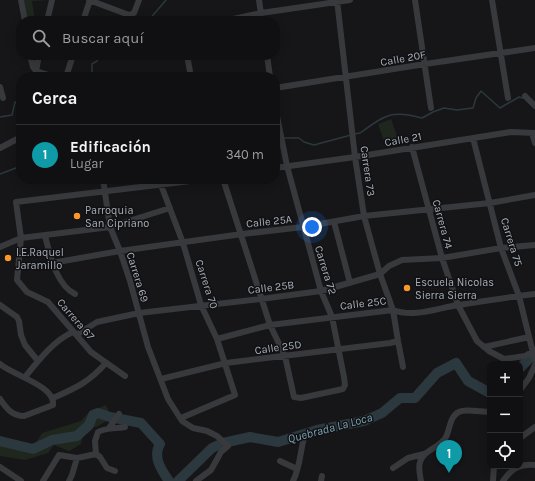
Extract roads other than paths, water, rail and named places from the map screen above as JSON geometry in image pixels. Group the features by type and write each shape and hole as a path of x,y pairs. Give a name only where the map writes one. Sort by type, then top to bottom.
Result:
{"street":[{"path":"21,0 24,16"},
{"path":"47,16 52,0"},
{"path":"84,16 89,0 129,15 134,13 140,0"},
{"path":"258,0 261,16"},
{"path":"247,16 350,0"},
{"path":"415,0 430,108"},
{"path":"492,0 508,98"},
{"name":"Carrera 73","path":"337,1 355,157 364,216 380,274 393,310 403,367"},
{"name":"Calle 20F","path":"280,87 535,48"},
{"path":"31,60 33,67 36,71 39,72"},
{"path":"36,71 38,60"},
{"path":"68,72 71,60"},
{"path":"188,60 190,72"},
{"path":"268,60 269,72"},
{"path":"0,87 2,98"},
{"path":"525,96 535,106"},
{"name":"Carrera 72","path":"280,132 303,227 321,291 332,317 344,377 344,388 296,398 293,395 285,356"},
{"name":"Calle 21","path":"280,167 355,157 511,132 534,133"},
{"path":"534,133 535,143"},
{"name":"Carrera 75","path":"473,138 501,248 520,296 528,337 534,351 535,361"},
{"path":"0,148 16,140"},
{"name":"Carrera 74","path":"412,147 442,258 458,305 477,341 484,347"},
{"name":"Carrera 69","path":"104,184 110,227 130,281 148,347 168,399 181,418"},
{"path":"105,191 149,184"},
{"name":"Carrera 70","path":"162,184 183,243 201,305 217,339 226,363 235,395 181,418"},
{"path":"225,184 270,325 285,356"},
{"name":"Carrera 67","path":"105,191 16,202 21,238 17,280 27,292 48,302 91,352 125,376"},
{"name":"Calle 25A","path":"52,263 120,251 303,227 364,216 490,203 535,195"},
{"path":"0,247 21,238 110,227 170,208"},
{"path":"334,222 350,283"},
{"path":"45,236 52,263 65,286 70,292 75,294"},
{"name":"Calle 25B","path":"25,377 38,361 63,337 73,332 78,334 97,322 139,313 321,291 380,274 389,266 402,260 442,258 501,248 535,245"},
{"name":"Calle 25C","path":"217,339 270,325 393,310 402,313 414,313 535,294"},
{"path":"0,305 17,317 25,345 38,361"},
{"path":"484,347 528,337"},
{"name":"Calle 25D","path":"161,379 226,363 398,341"},
{"path":"484,347 489,352 504,359 525,356 534,351"},
{"path":"0,399 3,409 19,416 24,416 53,402 95,376 106,363"},
{"path":"0,364 47,391 53,402"},
{"path":"523,386 529,378 535,365"},
{"path":"393,468 408,458 424,454 439,446 446,436 450,423 460,412 487,412"},
{"path":"96,454 95,440 98,432 111,425 118,416"},
{"path":"181,418 187,425 207,431 217,436 228,446 222,452 211,470 196,481"},
{"path":"111,425 117,429 125,427"},
{"path":"523,436 535,428"},
{"path":"293,481 304,438"},
{"path":"43,481 57,456 77,458 96,454 100,456 107,468 115,471"},
{"path":"421,481 420,462 424,454"},
{"path":"69,481 77,458"},
{"path":"280,461 297,469"},
{"path":"503,481 513,470 525,464 535,465"},
{"path":"0,467 21,481"},
{"path":"493,481 494,469"}],"waterway":[{"path":"152,16 166,0"},
{"path":"92,72 92,64 98,60"},
{"path":"354,134 360,133 382,118 395,114 411,115 422,118 444,108 457,110 473,108 476,98 481,91 500,108 519,97 523,98"},
{"path":"0,117 12,115 16,102"},
{"path":"284,138 299,138 304,142 314,145 351,135"},
{"path":"0,174 16,168"},
{"name":"Quebrada La Loca","path":"523,365 535,353"},
{"name":"Quebrada La Loca","path":"178,481 212,448 223,443 250,437 278,442 317,430 364,421 382,413 400,398 415,398 437,373 456,363 468,381 487,391"},
{"name":"Quebrada La Loca","path":"0,441 33,449 52,440 77,436 89,425 93,415 98,413 141,423 160,444 157,459 169,481"}],"place":[{"name":"Parroquia San Cipriano","path":"77,216"},
{"name":"I.E.Raquel Jaramillo","path":"8,258"},
{"name":"Escuela Nicolas Sierra Sierra","path":"407,288"},
{"name":"Edificación","path":"449,473"}]}
